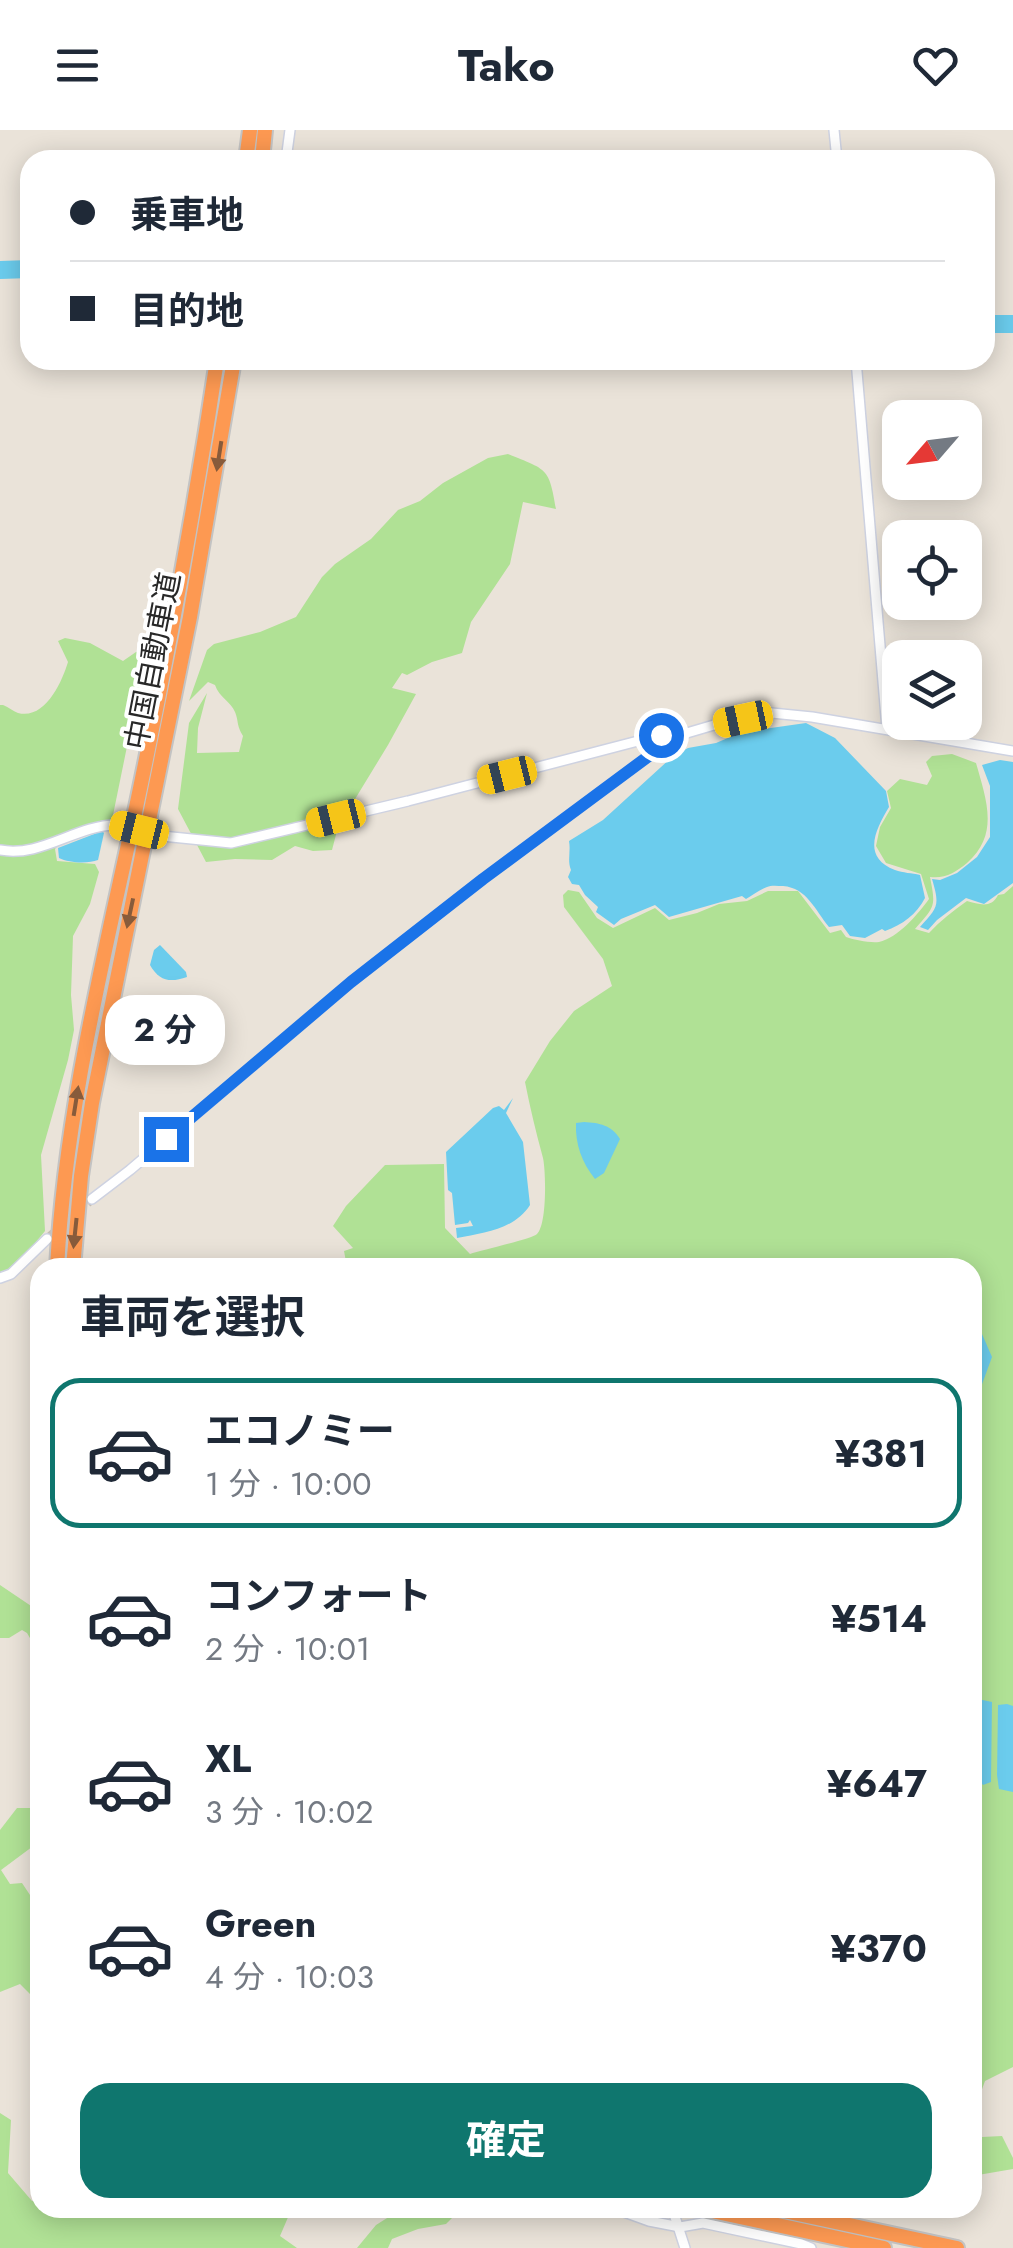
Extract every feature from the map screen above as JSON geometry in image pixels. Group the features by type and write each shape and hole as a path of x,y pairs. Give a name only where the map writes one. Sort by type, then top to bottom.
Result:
{"highway":[{"name":"中国自動車道","path":"58,1258 66,1173 87,1038 174,621 215,370"},
{"name":"中国自動車道","path":"74,1258 92,1103 190,617 232,370"},
{"path":"744,2218 884,2248"},
{"path":"816,2218 956,2248"}],"street":[{"path":"857,370 882,669"},
{"path":"92,1200 351,982 669,741 714,725 772,713 882,728"},
{"path":"0,850 15,852 43,847 99,825 231,843 661,735 669,741"},
{"path":"950,740 1013,751"},
{"path":"0,1278 11,1274 47,1239"},
{"path":"641,2218 704,2223 811,2248"},
{"path":"677,2222 685,2248"}],"green space":[{"path":"508,454 544,472 556,509 523,502 510,564 471,622 462,653 407,675 402,673 392,688 416,694 338,827 332,850 313,851 295,846 272,860 206,862 178,809 189,723 207,693 198,728 197,753 239,752 243,736 233,708 215,685 208,682 189,701 207,650 214,644 296,617 322,577 371,539 398,510 420,501 488,458"},
{"path":"65,638 90,643 123,661 152,648 142,673 112,820 80,827 55,849 57,861 95,864 99,872 90,904 73,936 74,1030 41,1155 45,1231 17,1265 0,1273 0,705 28,714 51,698 68,662 58,641"},
{"path":"952,754 976,763 986,803 987,828 984,840 967,863 950,874 930,877 932,906 915,929 929,933 967,901 988,904 1013,886 1013,2067 985,2081 982,2089 982,1258 345,1258 344,1251 353,1248 333,1226 346,1206 385,1165 444,1164 445,1228 470,1254 537,1234 544,1210 544,1165 525,1082 574,1011 612,986 603,959 564,907 563,895 568,890 579,892 597,918 613,928 655,908 669,920 719,904 747,901 768,891 798,891 830,933 841,930 846,937 867,942 886,940 907,925 929,899 921,874 886,863 876,846 880,827 891,808 887,791 900,779 927,785 932,776 926,762 932,756"},
{"path":"0,1585 30,1605 30,1638 22,1630 9,1638 0,1638"},
{"path":"17,1808 30,1808 30,1848 1,1870 10,1884 22,1883 30,1895 30,1994 20,1984 0,1992 0,1830"},
{"path":"0,2113 11,2120 8,2173 30,2199 30,2218 288,2218 280,2236 297,2248 0,2248"},
{"path":"1002,2136 1013,2158 1013,2169 982,2174 982,2137"},
{"path":"387,2218 452,2218 446,2224 392,2239 388,2248 357,2248"}],"water":[{"path":"806,723 835,738 886,791 889,807 876,833 875,850 884,864 920,875 925,898 903,922 865,938 850,936 842,925 829,927 798,891 775,886 746,899 742,896 669,917 655,905 614,925 596,912 598,907 579,885 572,884 568,877 569,841 603,820 672,757 688,748 716,743 742,732"},
{"path":"1000,760 1013,762 1013,883 984,904 966,898 928,930 920,927 936,906 932,879 957,873 977,857 990,837 990,786 982,765"},
{"path":"102,831 98,860 78,862 59,858 58,848"},
{"path":"160,945 187,977 166,979 153,970 150,965 154,950"},
{"path":"513,1098 506,1113 523,1142 530,1205 507,1225 457,1238 456,1228 473,1226 470,1220 455,1225 446,1152 493,1108 499,1106 504,1110"},
{"path":"576,1123 605,1126 620,1139 604,1173 595,1179 583,1160 577,1138"},
{"path":"982,1334 992,1357 982,1384"},
{"path":"982,1700 992,1702 991,1782 983,1785"},
{"path":"998,1705 1013,1706 1013,1792 999,1789 997,1775"}],"waterway":[{"path":"0,270 20,269"},
{"path":"995,324 1013,324"}],"tunnel":[{"path":"47,1239 92,1199"}],"route":[{"path":"166,1139 351,982 669,741 661,735"}]}
